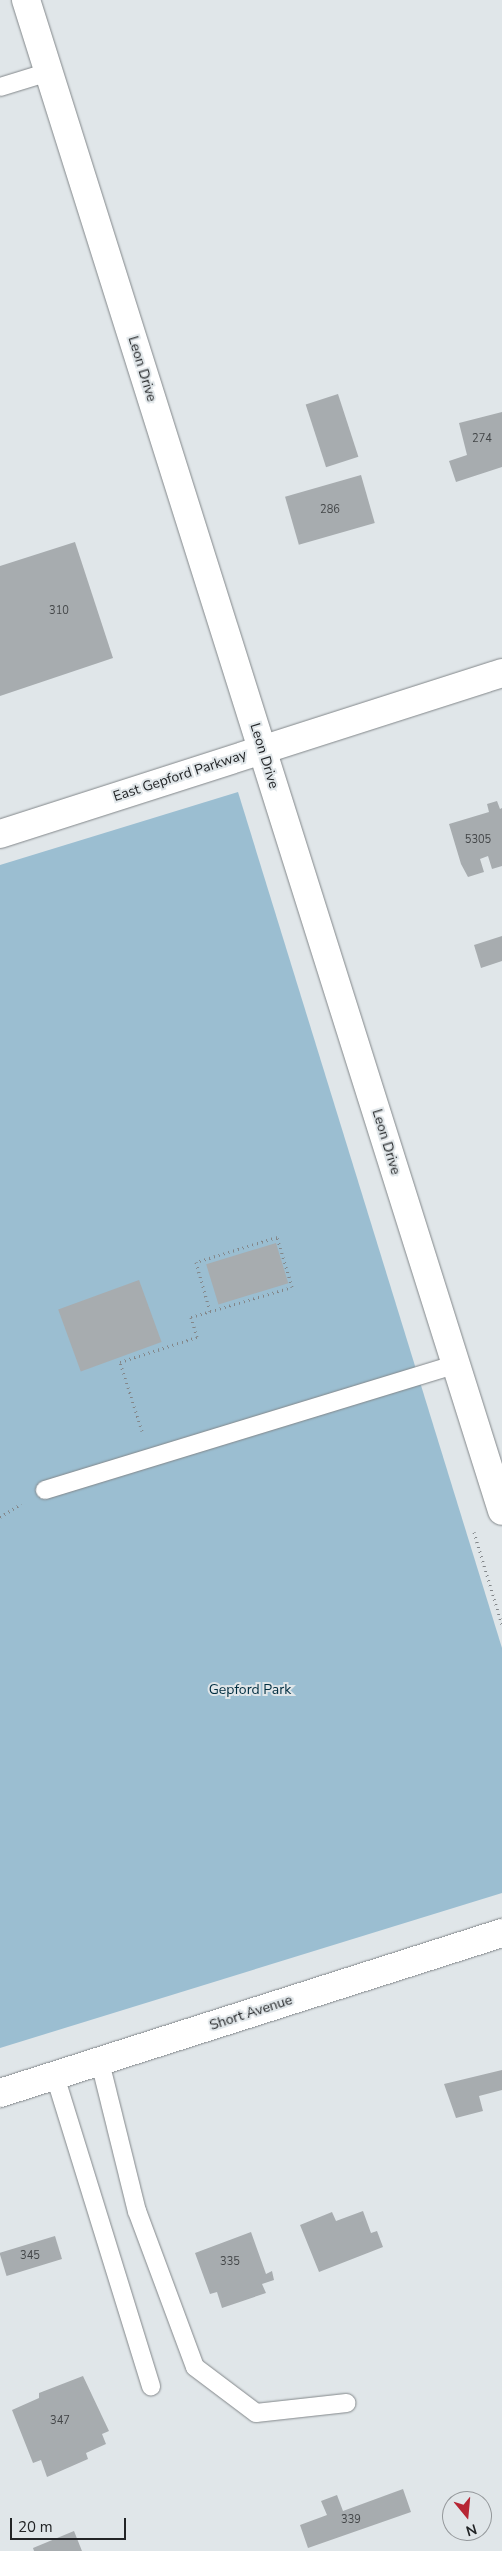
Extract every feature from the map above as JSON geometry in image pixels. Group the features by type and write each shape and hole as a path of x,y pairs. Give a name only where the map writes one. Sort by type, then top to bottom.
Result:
{"street":[{"name":"Leon Drive","path":"26,0 502,1511"},
{"name":"East Gepford Parkway","path":"0,834 502,673"},
{"name":"Short Avenue","path":"0,2094 502,1933"}],"lane":[{"path":"0,87 49,72"},
{"path":"45,1490 456,1364"},
{"path":"100,2062 136,2211 195,2366 256,2413 346,2403"},
{"path":"55,2076 151,2386"}],"path":[{"path":"150,1458 120,1362 197,1337 191,1317 292,1287 277,1237 196,1262 210,1311"}],"green space":[{"name":"Gepford Park","path":"238,792 502,1648 502,1893 0,2048 0,865"}],"building":[{"path":"338,394 358,457 326,467 306,405"},
{"path":"502,412 502,467 456,482 449,461 467,455 459,423"},
{"path":"361,475 375,523 299,545 285,497"},
{"path":"75,542 113,658 0,696 0,566"},
{"path":"497,801 500,809 502,808 502,866 492,869 488,856 480,859 484,872 468,877 461,864 449,824 489,812 487,804"},
{"path":"502,936 502,961 481,968 474,945"},
{"path":"276,1243 288,1283 218,1305 206,1264"},
{"path":"139,1280 162,1342 81,1371 58,1309"},
{"path":"502,2070 502,2090 479,2096 483,2111 456,2118 444,2084"},
{"path":"363,2211 371,2233 377,2231 383,2247 319,2272 300,2225 332,2212 336,2221"},
{"path":"251,2232 266,2274 272,2271 274,2280 262,2284 266,2293 222,2308 217,2292 210,2294 195,2253"},
{"path":"55,2236 62,2259 7,2276 0,2253"},
{"path":"83,2376 109,2431 102,2434 106,2444 86,2453 88,2459 47,2477 41,2460 33,2463 12,2410 39,2398 39,2393"},
{"path":"403,2489 411,2512 308,2548 300,2525 327,2515 321,2501 337,2495 343,2511"},
{"path":"74,2531 82,2551 34,2551 33,2548"}]}
